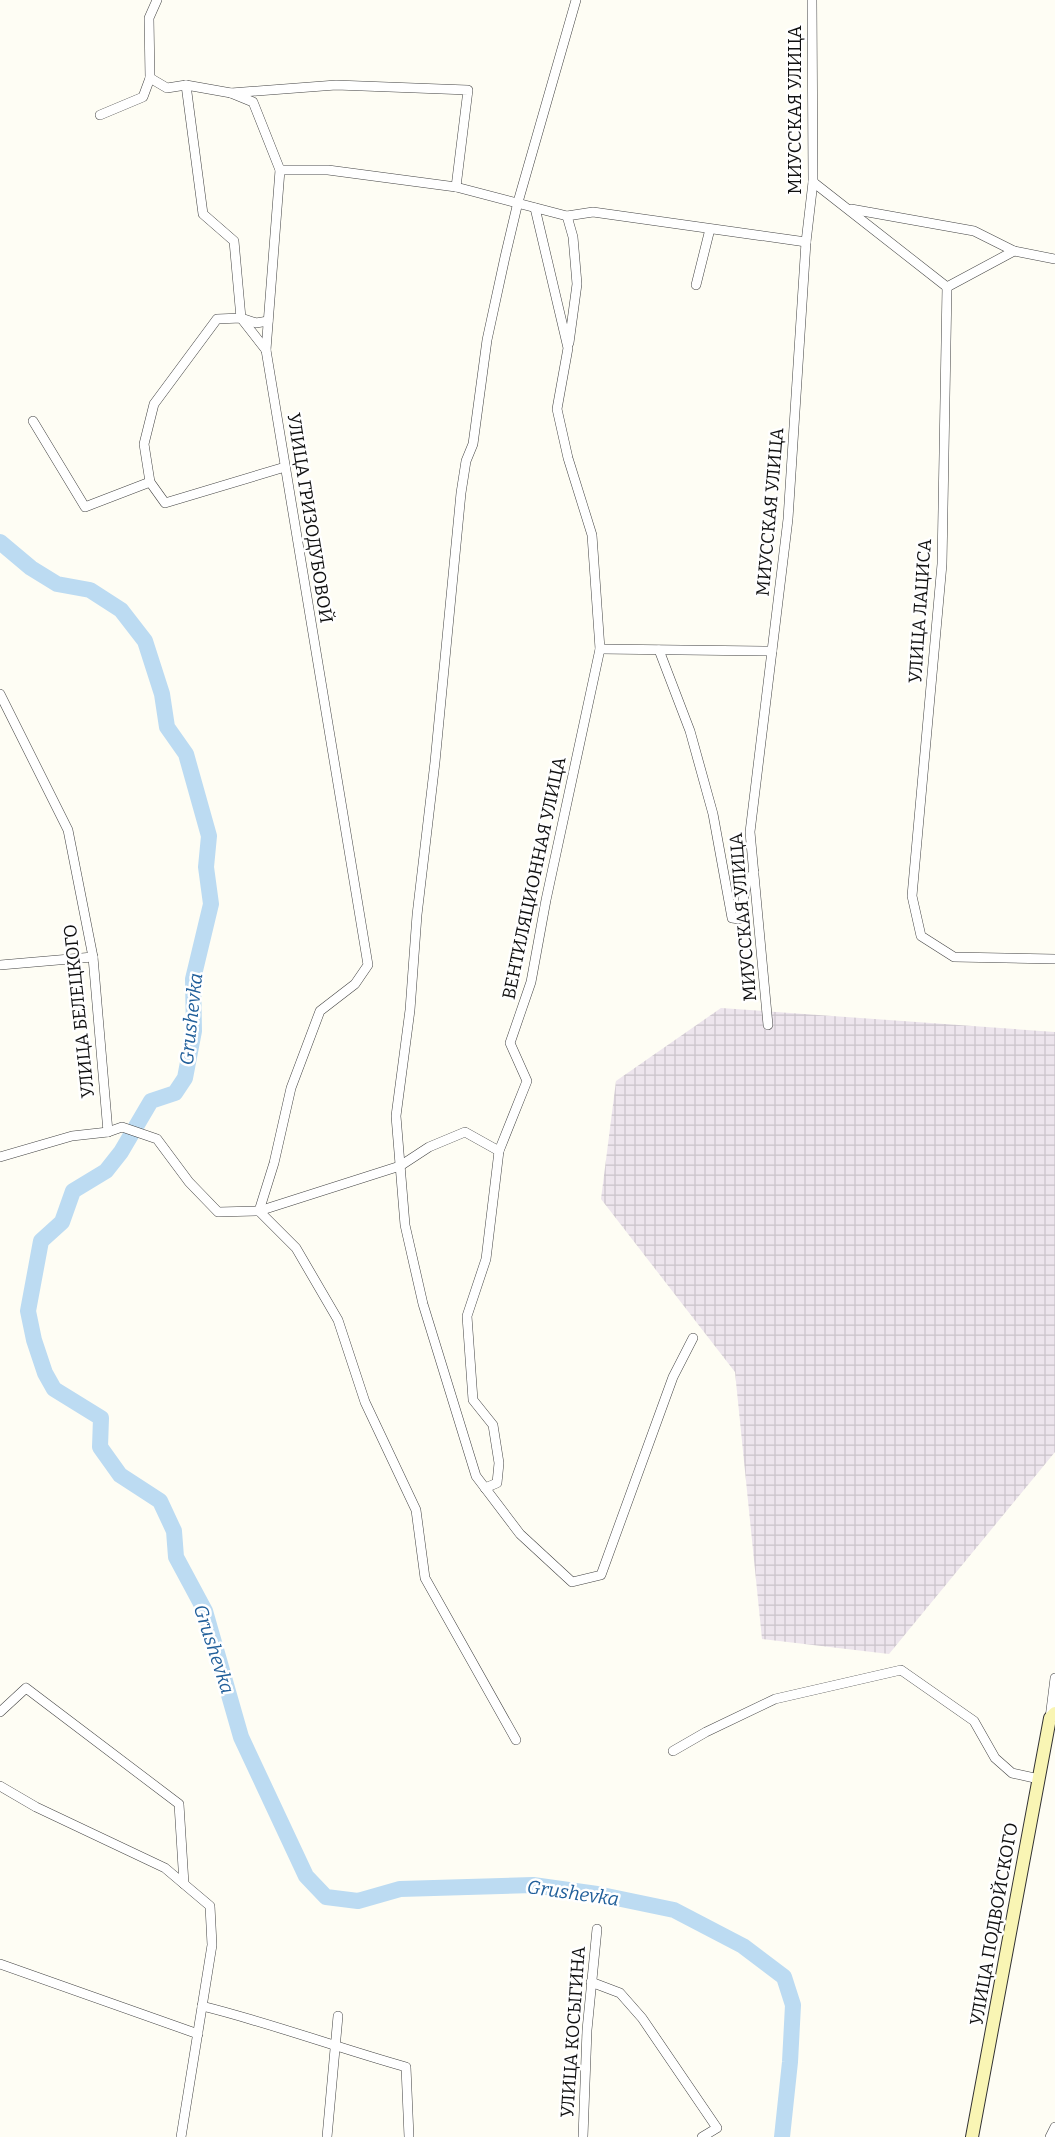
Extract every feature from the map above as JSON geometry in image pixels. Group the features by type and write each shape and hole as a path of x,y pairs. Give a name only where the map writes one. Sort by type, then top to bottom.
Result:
{"street":[{"path":"100,115 143,97 150,78 149,18 157,0"},
{"path":"576,0 518,202 487,340 473,444 466,461 461,493 437,743 417,915 410,1010 396,1116 405,1225 422,1304 476,1476 520,1534 572,1582 601,1575 672,1377 693,1338"},
{"name":"МИУССКАЯ УЛИЦА","path":"768,1026 750,832 788,518 806,242 813,182 812,0"},
{"path":"150,78 167,88 186,85 231,93 336,85 468,90 456,187"},
{"path":"186,85 204,214 234,241 241,318 266,350"},
{"name":"УЛИЦА ГРИЗОДУБОВОЙ","path":"231,93 253,102 280,170 266,350 368,964 355,984 320,1012 291,1088 274,1163 259,1211"},
{"path":"280,170 328,170 456,187 567,216 593,212 806,242"},
{"path":"813,182 947,287 1014,251"},
{"name":"ВЕНТИЛЯЦИОННАЯ УЛИЦА","path":"535,208 568,348"},
{"path":"848,208 974,231 1014,251 1055,259"},
{"name":"ВЕНТИЛЯЦИОННАЯ УЛИЦА","path":"485,1488 497,1483 499,1463 493,1424 473,1400 468,1316 486,1259 499,1151 528,1081 510,1043 531,982 546,900 600,649 592,535 568,458 557,410 578,284 573,237 567,216"},
{"path":"696,285 710,229"},
{"name":"УЛИЦА ЛАЦИСА","path":"947,287 942,564 912,896 921,936 954,957 1055,959"},
{"path":"268,321 256,323 241,318 217,319 154,404 144,444 150,482 165,504 285,468"},
{"path":"33,422 85,507 150,482"},
{"path":"600,649 772,652"},
{"path":"658,650 690,731 714,814 732,918 739,919 748,882 754,872"},
{"name":"УЛИЦА БЕЛЕЦКОГО","path":"0,694 68,830 93,957 108,1132"},
{"path":"0,964 93,957"},
{"path":"0,1156 72,1136 108,1132 122,1127 157,1139 189,1182 218,1212 259,1211 400,1166 430,1147 465,1132 499,1151"},
{"path":"259,1211 296,1248 338,1320 365,1402 416,1510 425,1578 516,1740"},
{"path":"674,1751 706,1732 775,1699 901,1670 974,1721 996,1758 1012,1772 1038,1779"},
{"path":"1052,1715 1055,1678"},
{"path":"0,1712 26,1688 179,1804 184,1884"},
{"name":"УЛИЦА ПОДВОЙСКОГО","path":"972,2137 1038,1779 1052,1715"},
{"path":"0,1786 36,1807 165,1868 210,1906 212,1945 181,2137"},
{"name":"УЛИЦА КОСЫГИНА","path":"583,2137 587,2030 597,1929"},
{"path":"0,1964 198,2034"},
{"path":"592,1982 620,1993 642,2018 717,2128 702,2137"},
{"path":"202,2006 260,2020 336,2048 406,2068 410,2137"},
{"path":"327,2137 338,2016"},
{"path":"1050,2137 1055,2127"}],"shaded area":[{"path":"721,1008 1055,1032 1055,1452 889,1654 762,1639 735,1372 601,1199 616,1081"}],"waterway":[{"name":"Grushevka","path":"0,542 31,568 57,584 90,590 121,610 145,641 162,694 167,727 186,754 209,836 206,867 211,904 193,979 194,1031 185,1078 175,1093 151,1101 121,1152 106,1171 73,1191 62,1222 41,1241 28,1311 34,1340 45,1373 54,1389 101,1418 100,1447 120,1475 160,1501 174,1531 176,1557 205,1611 241,1737 306,1876 326,1897 358,1901 400,1889 533,1885 597,1894 674,1910 743,1946 784,1977 793,2005 790,2062 782,2137"}]}
